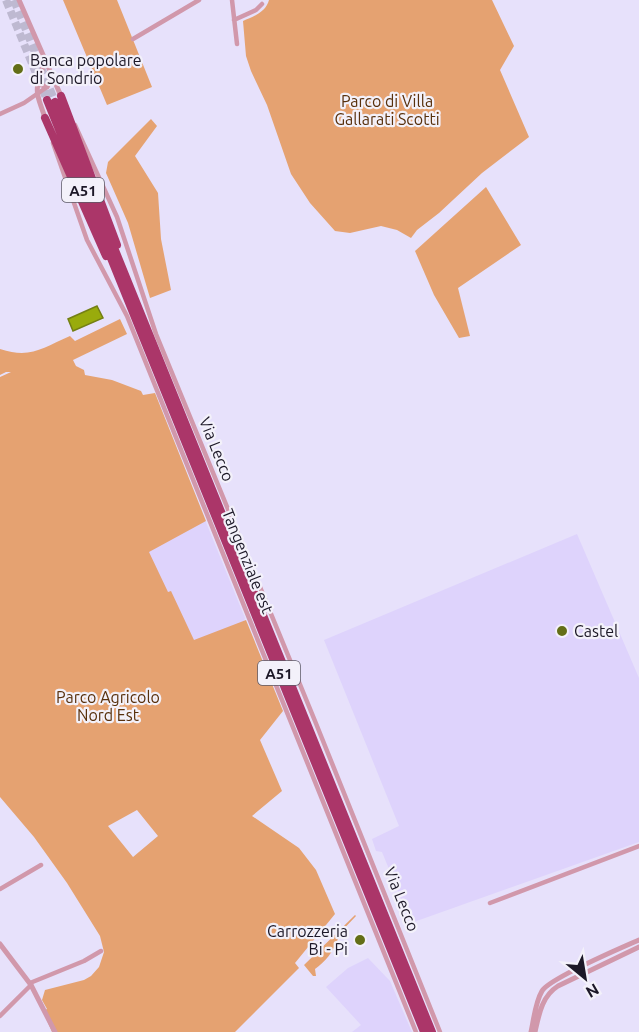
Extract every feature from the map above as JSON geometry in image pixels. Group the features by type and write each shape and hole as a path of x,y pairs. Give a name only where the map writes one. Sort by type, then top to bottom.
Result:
{"highway":[{"name":"Tangenziale est","path":"54,99 123,278 424,1032"},
{"path":"54,99 114,233 123,278"},
{"path":"44,114 101,247 123,278"},
{"name":"Tangenziale est","path":"123,278 432,1032"}],"street":[{"name":"Via Lecco","path":"19,0 52,77 54,99 117,217 156,334 440,1032"},
{"path":"133,39 199,0"},
{"path":"232,0 237,44"},
{"path":"234,20 256,10 262,4"},
{"name":"Via Lecco","path":"41,53 43,65 37,95 87,240 127,316 416,1032"},
{"path":"0,114 24,103 47,87 52,77 44,75 40,78 41,85 47,87"},
{"path":"24,103 37,86"},
{"path":"24,103 35,103 44,114"},
{"path":"490,903 639,846"},
{"path":"0,889 41,865"},
{"path":"533,1032 538,999 546,987 639,940"},
{"path":"0,944 30,984 55,1032"},
{"path":"533,1032 549,993 558,986 639,947"},
{"path":"0,1016 30,984 84,961 101,951"}],"shaded area":[{"path":"97,306 103,318 73,331 68,319"},
{"path":"188,478 245,618 242,629 193,642 124,520"},
{"path":"577,534 639,678 639,842 411,923 382,852 376,851 372,839 399,826 324,640"},
{"path":"368,958 390,981 412,1032 352,1032 361,1025 326,987 348,968"}],"green space":[{"path":"63,0 117,0 152,87 107,105"},
{"name":"Parco di Villa Gallarati Scotti","path":"269,0 492,0 514,46 500,70 529,137 482,173 417,230 411,238 397,230 381,226 350,233 335,231 310,203 291,174 267,105 246,56 243,21 262,11"},
{"path":"151,119 157,126 135,156 158,193 161,239 171,290 150,298 128,223 106,173 108,162"},
{"path":"486,187 521,245 458,288 470,336 459,338 434,295 415,251"},
{"name":"Parco Agricolo Nord Est","path":"120,319 127,334 73,360 76,366 84,370 85,375 112,380 141,391 143,395 155,393 206,521 149,552 168,592 171,591 194,640 246,620 283,711 260,740 282,791 252,816 299,848 316,870 335,914 295,963 299,968 235,1032 52,1032 43,1011 47,1009 42,1000 45,990 91,976 99,967 104,952 100,936 67,883 34,837 0,797 0,377 11,372 0,375 0,349 20,353 36,351 70,336 75,341","holes":["137,810 158,836 133,857 108,826"]},
{"path":"355,915 336,937 338,939 334,948 315,969 316,976 313,976 304,965"}],"tunnel":[{"path":"6,0 47,100"},
{"path":"14,0 55,102"}],"place":[{"name":"Banca popolare di Sondrio","path":"18,69"},
{"name":"Castel","path":"562,631"},
{"name":"Carrozzeria Bi - Pi","path":"360,940"}]}
